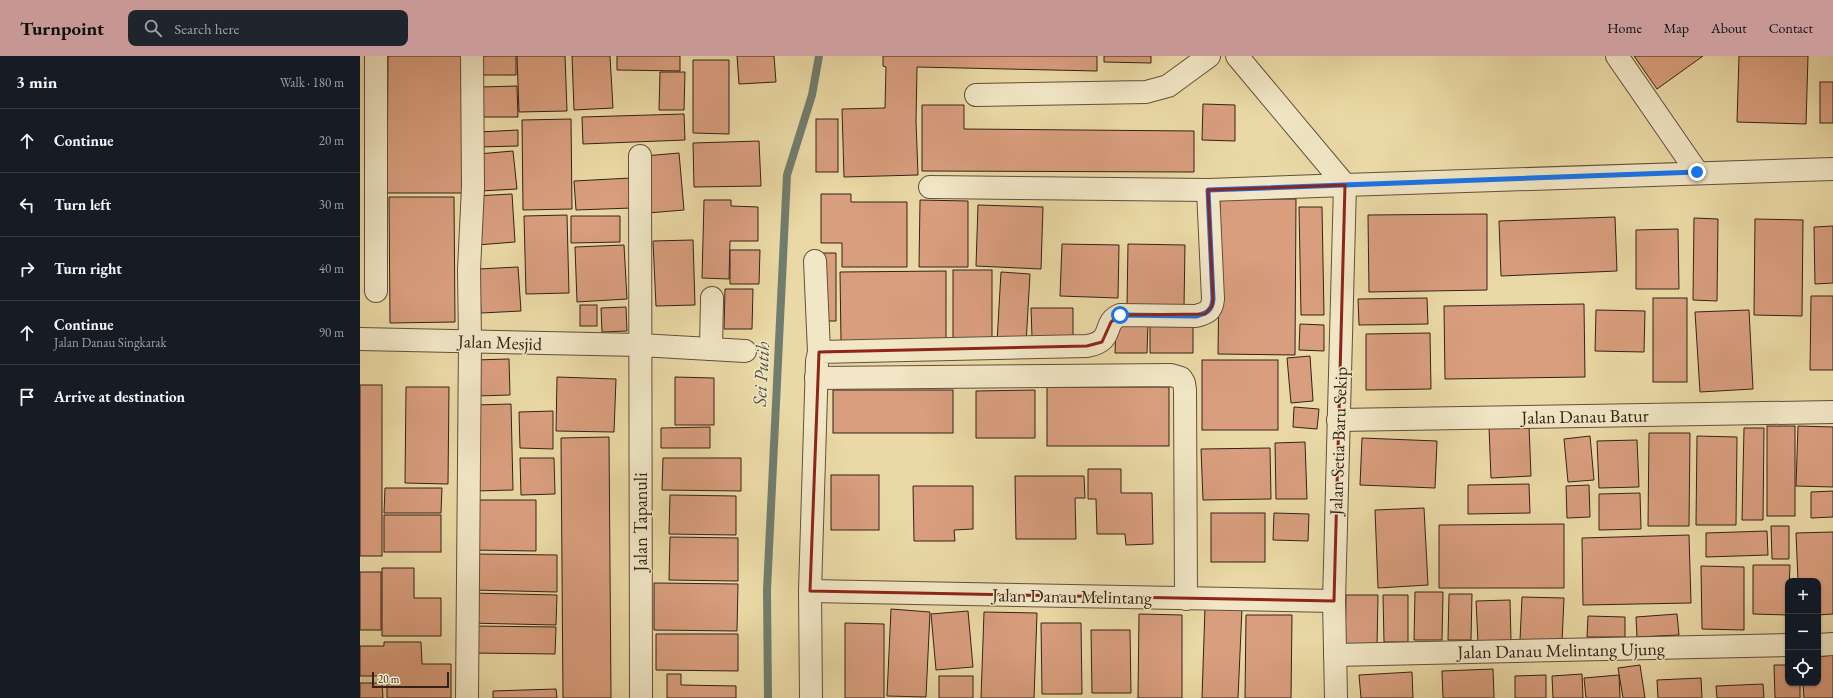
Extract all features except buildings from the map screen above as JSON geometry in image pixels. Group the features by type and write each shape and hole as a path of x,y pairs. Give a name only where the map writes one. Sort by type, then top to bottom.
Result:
{"street":[{"path":"376,56 376,291"},
{"path":"467,698 470,341 469,270 473,187 472,56"},
{"path":"976,95 1146,92 1168,86 1209,56"},
{"path":"1237,56 1311,146 1345,184"},
{"path":"1617,56 1697,172"},
{"name":"Jalan Tapanuli","path":"640,156 641,698"},
{"path":"930,187 1208,190 1697,172 1833,169"},
{"name":"Jalan Setia Baru Sekip","path":"1336,698 1334,601 1345,184"},
{"path":"819,352 1087,346 1102,342 1106,337 1111,322 1120,315 1196,316 1205,314 1212,306 1213,299 1208,190"},
{"path":"811,698 810,592 816,378 819,352 815,261"},
{"path":"711,348 712,298"},
{"name":"Jalan Mesjid","path":"360,339 640,345 745,351"},
{"path":"816,378 1171,375 1181,378 1184,383 1185,390 1186,599"},
{"name":"Jalan Danau Batur","path":"1338,420 1833,412"},
{"name":"Jalan Danau Melintang","path":"810,592 1334,601"},
{"path":"1821,645 1833,644"},
{"name":"Jalan Danau Melintang Ujung","path":"1335,655 1785,645"}],"highlighted area":[{"path":"1345,185 1334,601 810,591 819,352 1087,346 1102,342 1111,322 1120,315 1205,314 1212,306 1213,299 1208,190"}],"waterway":[{"name":"Sei Putih","path":"768,698 767,590 787,175 812,95 819,56"}],"route":[{"path":"1120,315 1196,316 1205,314 1209,311 1212,306 1213,299 1208,190 1697,172"}]}
